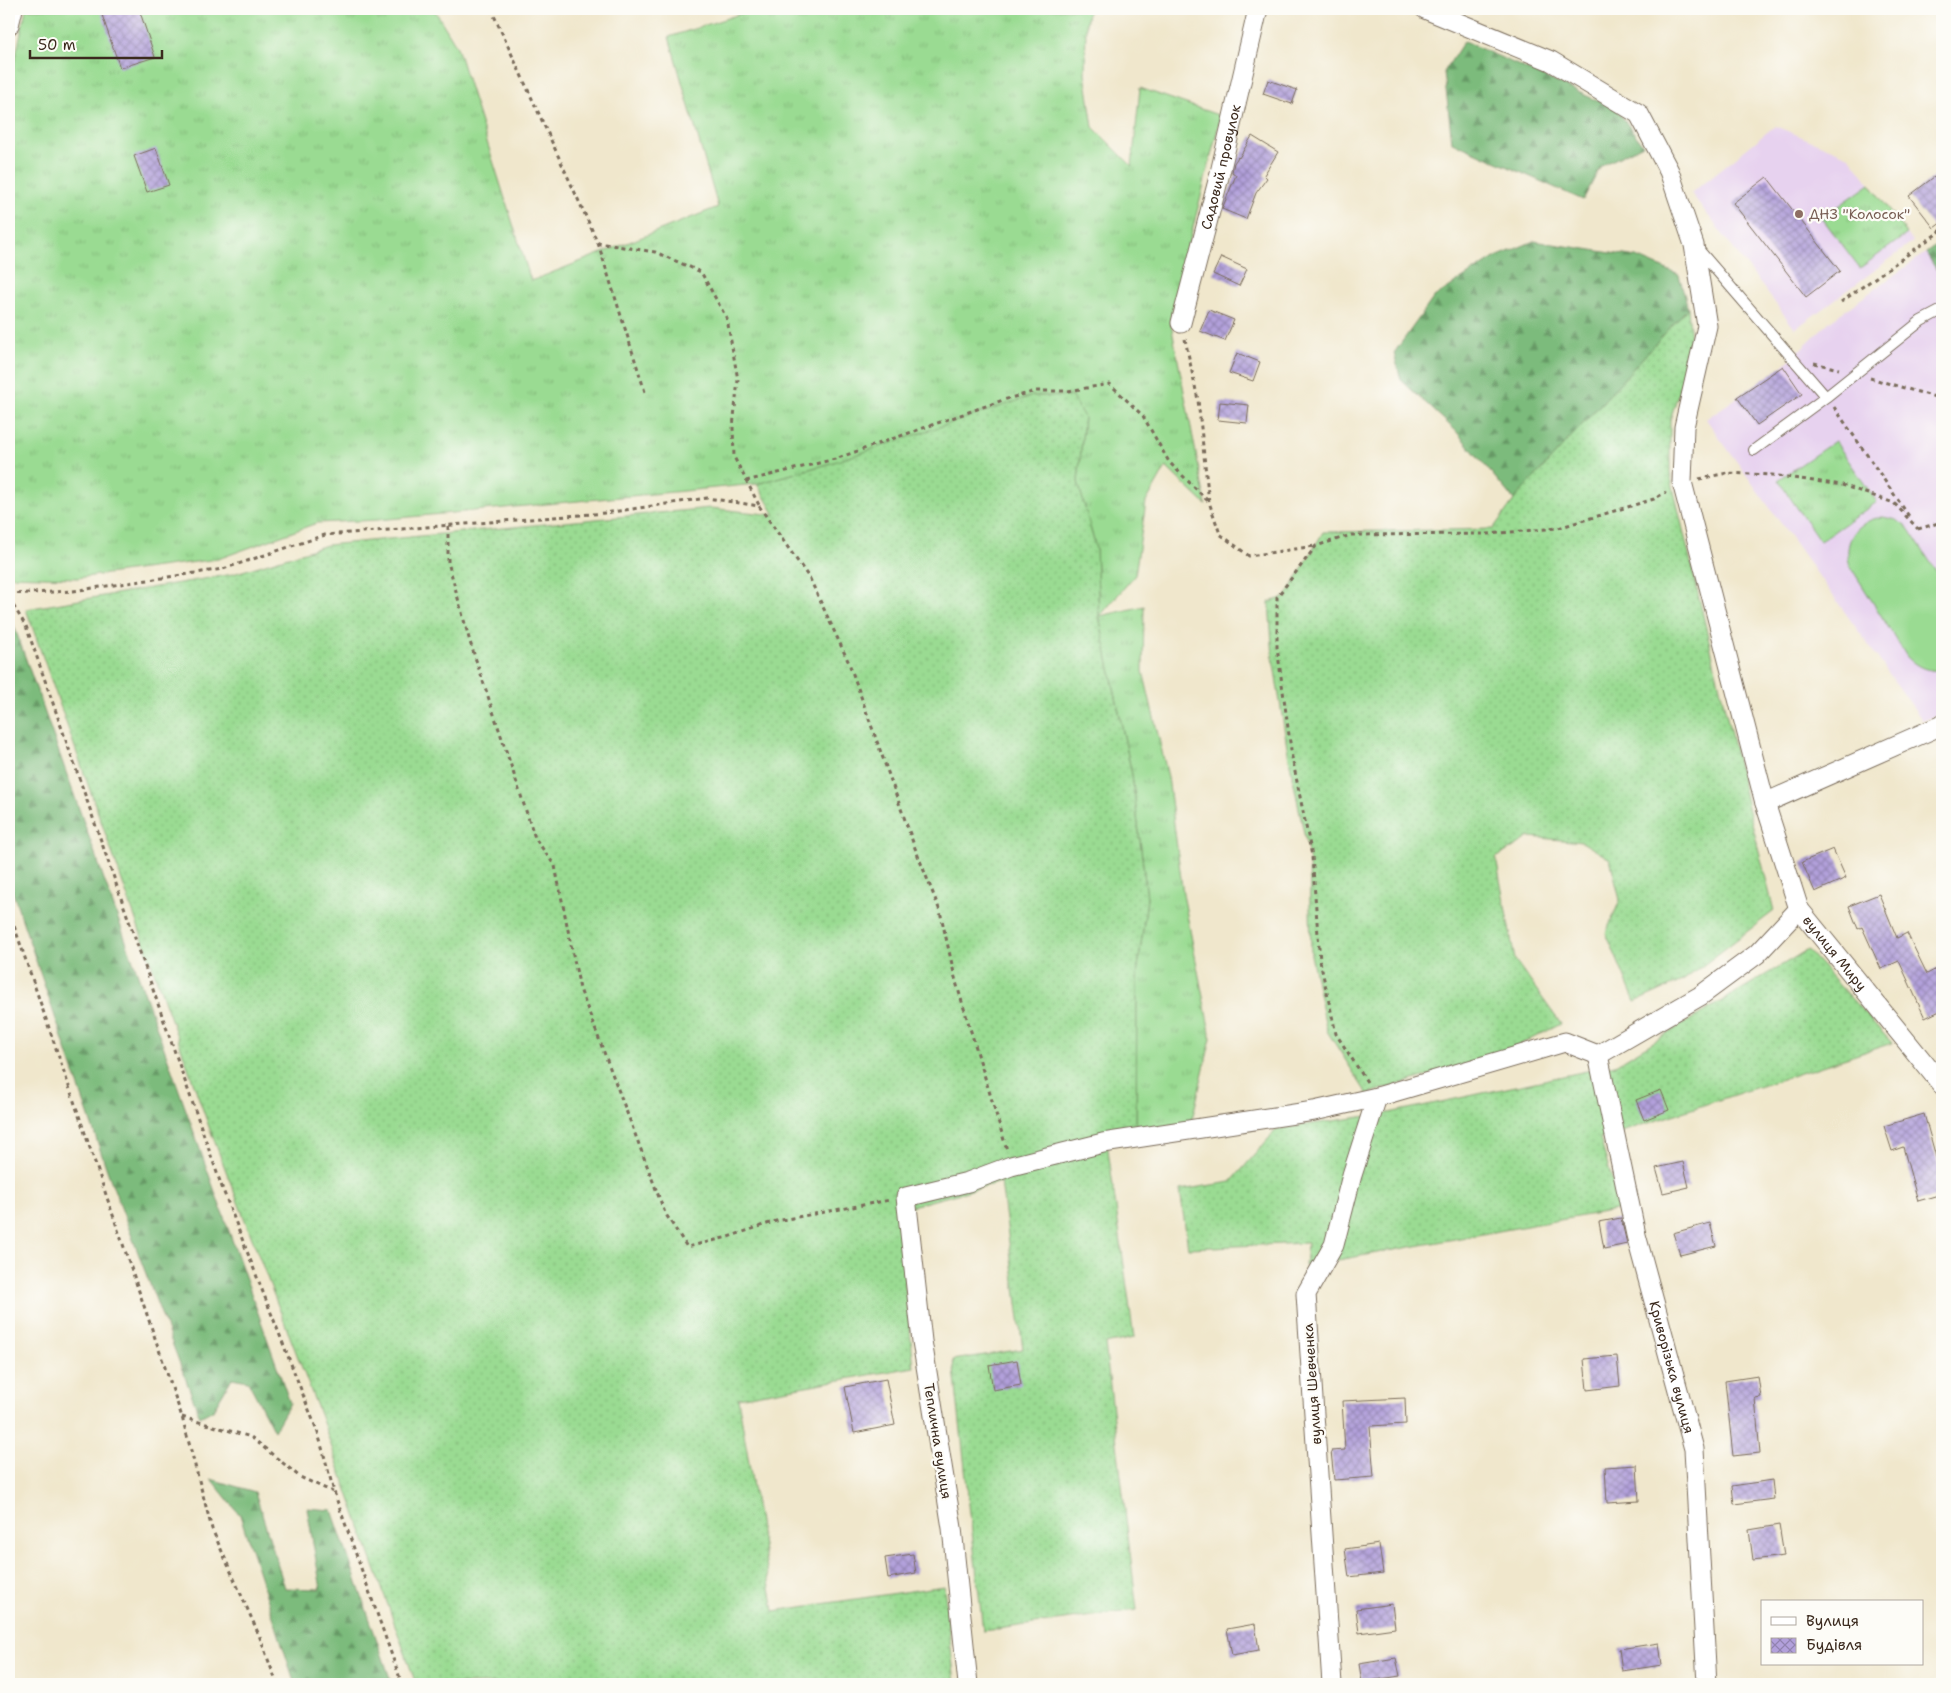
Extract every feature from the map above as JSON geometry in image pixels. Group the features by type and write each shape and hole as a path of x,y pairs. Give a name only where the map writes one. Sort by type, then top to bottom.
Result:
{"street":[{"path":"9,24 14,9"},
{"name":"Садовий провулок","path":"1181,323 1219,177 1258,9"},
{"name":"вулиця Миру","path":"1425,9 1551,61 1640,114 1669,170 1694,245 1707,326 1684,427 1682,482 1765,803 1799,909 1942,1085"},
{"path":"1765,803 1942,725"},
{"path":"906,1197 968,1182 1011,1166 1102,1143 1314,1111 1377,1097 1565,1042 1598,1055 1700,996 1757,954 1799,909"},
{"name":"Криворізька вулиця","path":"1598,1055 1636,1236 1694,1449 1707,1684"},
{"name":"вулиця Шевченка","path":"1332,1684 1306,1294 1334,1245 1352,1175 1377,1097"},
{"name":"Теплична вулиця","path":"906,1197 922,1341 952,1528 968,1684"}],"lane":[{"path":"1694,245 1826,397"},
{"path":"1754,450 1826,397 1920,321 1942,310"}],"path":[{"path":"491,9 598,243 646,395"},
{"path":"1841,302 1942,230"},
{"path":"598,243 655,252 701,272 727,319 738,380 733,427 734,457 759,506 810,579 849,663 915,848 940,911 956,982 1011,1166"},
{"path":"1181,323 1198,400 1209,502 1220,534 1249,556 1316,546 1351,535 1488,534 1558,528 1654,499 1682,482 1727,474 1772,475 1842,484 1894,503 1918,529"},
{"path":"746,481 835,460 1003,400 1036,391 1068,391 1110,384 1143,416 1169,462 1209,502"},
{"path":"1826,397 1918,529"},
{"path":"9,594 74,591 223,569 325,535 604,513 708,498 759,506"},
{"path":"1918,529 1942,522"},
{"path":"448,526 448,562 470,642 535,838 555,866 580,988 665,1213 687,1247 728,1237 776,1221 906,1197"},
{"path":"1316,546 1277,597 1277,647 1292,758 1312,856 1320,962 1336,1034 1377,1097"},
{"path":"9,598 26,626 223,1190 318,1433 334,1492 402,1684"},
{"path":"9,911 182,1417 212,1529 259,1635 277,1684"},
{"path":"182,1417 251,1437 300,1477 334,1492"}],"shaded area":[{"name":"ДНЗ \"Колосок\"","path":"1775,126 1849,156 1913,242 1795,329 1691,193"},
{"path":"1942,241 1942,712 1923,721 1706,419 1783,366 1830,321"}],"green space":[{"path":"26,9 434,9 457,47 531,281 718,207 669,37 755,9 1089,9 1086,24 1085,73 1093,127 1132,166 1140,88 1221,116 1170,319 1206,505 1166,467 1146,502 1135,575 1100,616 1144,606 1143,671 1168,777 1183,894 1211,1038 1191,1124 1136,1129 1137,975 1147,898 1132,775 1099,616 1096,549 1078,482 1084,417 831,463 757,484 378,520 317,523 218,559 77,578 9,576 9,87"},
{"path":"1464,41 1616,109 1643,145 1601,166 1583,200 1452,142 1444,72"},
{"path":"1870,184 1907,234 1860,268 1822,218"},
{"path":"1534,241 1637,257 1679,275 1688,308 1514,500 1456,431 1401,380 1394,353 1434,297 1496,257"},
{"path":"1942,241 1942,269 1938,272 1926,253"},
{"path":"1688,308 1692,350 1670,420 1670,474 1774,911 1684,980 1635,1002 1606,933 1620,900 1610,859 1582,842 1530,837 1496,858 1515,960 1561,1024 1503,1053 1367,1094 1327,1031 1311,955 1309,858 1289,759 1273,658 1269,602 1286,597 1323,532 1493,529 1514,500"},
{"path":"1032,396 1071,396 1084,417 1078,482 1096,549 1099,616 1132,775 1147,898 1137,975 1136,1129 1106,1135 1134,1338 1105,1344 1137,1610 983,1631 953,1360 1023,1349 1001,1182 897,1210 914,1367 738,1398 774,1611 944,1586 955,1684 416,1684 321,1417 209,1127 26,609 233,574 327,545 710,508 775,515 757,484 831,463"},
{"path":"1835,441 1877,502 1820,541 1778,480"},
{"path":"1883,517 1897,520 1908,528 1942,580 1942,670 1923,668 1907,657 1850,566 1848,548 1854,533 1866,522"},
{"path":"9,618 12,620 290,1403 274,1431 248,1381 232,1378 213,1410 200,1417 108,1173 9,881"},
{"path":"1807,950 1892,1043 1600,1139 1621,1209 1305,1266 1307,1243 1188,1248 1180,1190 1231,1182 1277,1129 1389,1113 1615,1065"},
{"path":"211,1479 255,1492 285,1588 321,1589 307,1508 332,1510 392,1684 295,1684 240,1515"}],"building":[{"path":"100,9 139,9 155,57 120,68"},
{"path":"1268,80 1297,90 1292,104 1263,94"},
{"path":"1252,136 1278,152 1264,175 1267,178 1256,193 1246,219 1222,209 1236,175 1232,172 1234,163"},
{"path":"156,148 169,185 147,192 134,156"},
{"path":"1767,177 1840,271 1806,297 1733,203"},
{"path":"1934,177 1942,187 1942,222 1934,228 1909,196"},
{"path":"1221,257 1247,269 1239,286 1213,274"},
{"path":"1209,310 1234,320 1225,341 1200,331"},
{"path":"1237,353 1260,362 1253,381 1229,373"},
{"path":"1783,366 1802,394 1757,425 1737,397"},
{"path":"1220,402 1249,405 1247,423 1218,420"},
{"path":"1833,849 1846,878 1815,892 1802,862"},
{"path":"1879,894 1897,938 1907,933 1927,974 1938,968 1942,977 1942,1010 1925,1018 1899,961 1881,969 1862,927 1858,929 1849,906"},
{"path":"1661,1090 1669,1110 1644,1120 1636,1100"},
{"path":"1924,1114 1938,1164 1942,1163 1942,1194 1918,1201 1903,1147 1892,1151 1884,1126"},
{"path":"1683,1162 1689,1187 1663,1193 1656,1168"},
{"path":"1621,1218 1627,1244 1604,1249 1599,1222"},
{"path":"1710,1223 1716,1246 1680,1255 1673,1233"},
{"path":"1617,1356 1620,1386 1587,1390 1584,1359"},
{"path":"1017,1360 1021,1385 993,1390 989,1365"},
{"path":"1758,1376 1761,1397 1755,1398 1760,1453 1733,1456 1725,1381"},
{"path":"886,1379 895,1425 854,1433 845,1387"},
{"path":"1405,1398 1406,1424 1370,1426 1374,1477 1334,1480 1331,1451 1345,1450 1342,1401"},
{"path":"1637,1465 1639,1501 1607,1503 1605,1467"},
{"path":"1772,1480 1774,1499 1734,1504 1732,1486"},
{"path":"1779,1525 1784,1556 1753,1560 1749,1530"},
{"path":"1379,1544 1383,1573 1349,1577 1345,1549"},
{"path":"913,1554 916,1573 888,1578 885,1558"},
{"path":"1392,1604 1395,1628 1359,1633 1356,1609"},
{"path":"1255,1624 1259,1650 1232,1655 1227,1629"},
{"path":"1659,1643 1662,1665 1622,1671 1619,1649"},
{"path":"1396,1658 1400,1676 1362,1682 1359,1664"}],"place":[{"name":"ДНЗ \"Колосок\"","path":"1799,214"}]}
